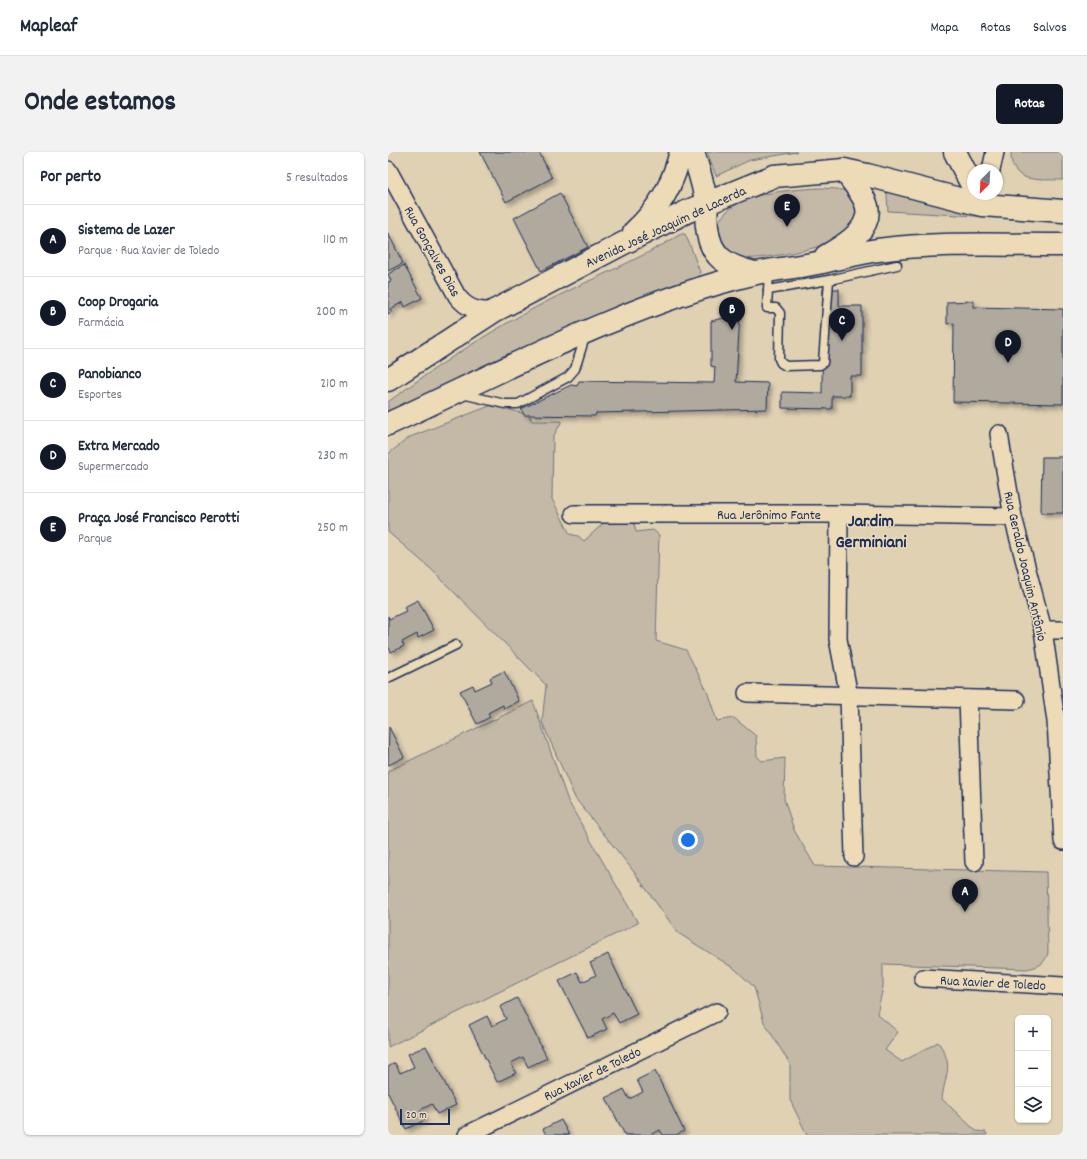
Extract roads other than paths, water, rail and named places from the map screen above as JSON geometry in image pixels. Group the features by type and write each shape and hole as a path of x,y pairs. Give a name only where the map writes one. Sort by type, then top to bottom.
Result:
{"main road":[{"path":"622,244 649,218 656,209 670,186 681,152"},
{"path":"693,152 700,174 706,204 706,226 712,249 725,263 735,269 764,278"},
{"path":"955,152 967,174"},
{"path":"813,264 854,238 867,217 866,201 844,170"},
{"name":"Avenida José Joaquim de Lacerda","path":"388,380 494,311 622,244 706,204 774,176 844,170 967,193"},
{"name":"Avenida José Joaquim de Lacerda","path":"1003,200 1063,211"},
{"path":"388,424 610,321 703,288 764,278 813,264 877,250 971,244 1063,246"}],"street":[{"path":"992,164 995,152"},
{"name":"Rua Gonçalves Dias","path":"388,170 457,296 469,308 494,311"},
{"name":"Rua Geraldo Joaquim Antônio","path":"999,434 1013,518 1043,630 1056,721 1063,841"},
{"name":"Rua Jerônimo Fante","path":"574,514 839,514 1013,518"},
{"path":"839,514 838,639 849,696 854,857"},
{"path":"1043,630 1063,630"},
{"path":"747,693 1016,700"},
{"path":"968,699 974,862"},
{"name":"Rua Xavier de Toledo","path":"923,978 1063,986"},
{"name":"Rua Xavier de Toledo","path":"467,1135 717,1012"}],"lane":[{"path":"829,280 825,359 820,364 786,366 781,363 779,359 780,313 776,308 767,308 764,278 829,280 897,266"},
{"path":"455,393 505,404 518,404 568,377 575,369 586,333"},
{"path":"388,678 456,645"}],"place":[{"name":"Praça José Francisco Perotti","path":"787,227"},
{"name":"Coop Drogaria","path":"732,330"},
{"name":"Panobianco","path":"842,341"},
{"name":"Extra Mercado","path":"1008,363"},
{"name":"Sistema de Lazer","path":"965,912"}],"district":[{"name":"Jardim Germiniani","path":"871,530"}]}
